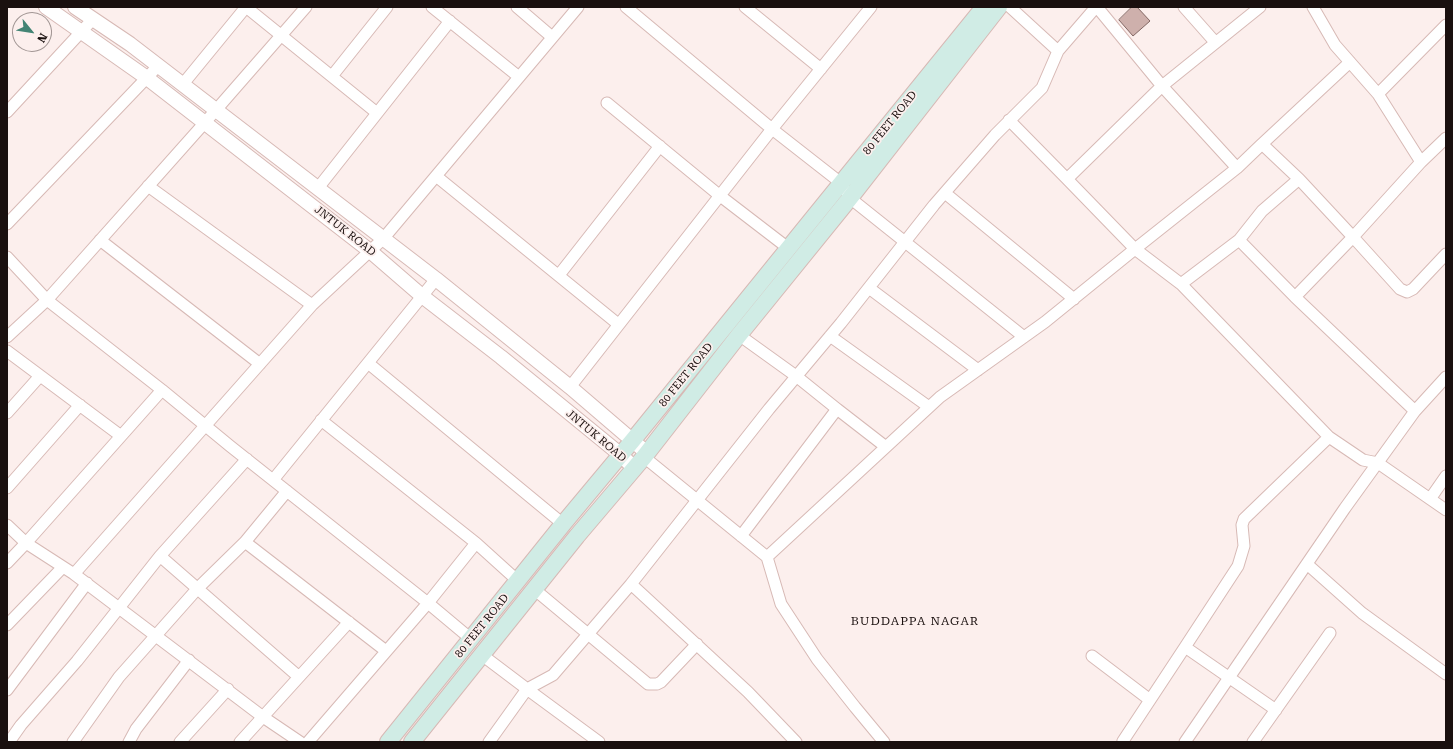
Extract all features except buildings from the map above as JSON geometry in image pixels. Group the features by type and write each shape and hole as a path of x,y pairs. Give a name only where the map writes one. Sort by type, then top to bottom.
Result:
{"main road":[{"name":"80 FEET ROAD","path":"412,742 576,536 642,460 739,335 850,198 1000,7"},
{"name":"80 FEET ROAD","path":"388,742 563,524 621,455 841,183 979,9"}],"street":[{"name":"JNTUK ROAD","path":"46,7 147,78 205,122 370,251 422,296 501,357 621,455 642,460"},
{"name":"JNTUK ROAD","path":"76,7 130,44 183,84 436,279 633,440 642,460"},
{"path":"183,84 246,7 377,113"},
{"path":"7,337 47,300 306,7"},
{"path":"332,76 387,7"},
{"path":"432,7 519,77"},
{"path":"517,7 552,37"},
{"path":"74,574 312,305 383,239 578,7"},
{"path":"626,7 772,129 841,183 850,198 1024,337"},
{"path":"745,7 821,69"},
{"path":"1010,7 1058,51"},
{"path":"489,742 527,690 553,675 631,584 796,376 945,193 995,135 1042,88 1058,51 1096,7 1162,86 1237,168"},
{"path":"1184,7 1216,42"},
{"path":"1068,179 1162,86 1260,7"},
{"path":"1313,7 1335,45 1378,94 1421,162"},
{"path":"570,387 719,195 821,69 868,8"},
{"path":"7,112 93,19"},
{"path":"318,188 450,21"},
{"path":"1378,94 1446,25"},
{"path":"767,557 940,397 1074,299 1237,168 1350,62"},
{"path":"7,224 158,66"},
{"path":"607,102 719,195 788,248"},
{"path":"1009,120 1135,249 1181,284 1330,438 1363,460 1378,463 1446,510"},
{"path":"1295,297 1353,237 1421,162 1446,138"},
{"path":"1262,144 1299,179 1400,289 1407,292 1413,289 1446,254"},
{"path":"559,275 660,146"},
{"path":"436,176 618,324"},
{"path":"1181,284 1239,240 1262,211 1299,179"},
{"path":"148,186 312,305"},
{"path":"945,193 1074,299"},
{"path":"100,240 260,364"},
{"path":"1239,240 1295,297 1415,411"},
{"path":"7,258 47,300 162,390 471,639"},
{"path":"273,480 436,279"},
{"path":"868,288 978,370"},
{"path":"739,335 796,376 886,447"},
{"path":"830,336 929,407"},
{"path":"7,351 121,436"},
{"path":"368,363 563,524"},
{"path":"7,413 40,376"},
{"path":"1185,742 1307,564 1415,411 1446,377"},
{"path":"7,563 162,390"},
{"path":"7,488 80,405"},
{"path":"741,536 838,409"},
{"path":"321,420 476,543 518,581"},
{"path":"1124,742 1123,741 1238,566 1244,546 1242,525 1244,519 1330,438"},
{"path":"9,742 21,725 77,661 160,556 247,460"},
{"path":"642,460 697,501 767,557 781,604 817,660 884,742"},
{"path":"1430,499 1446,476"},
{"path":"73,742 119,677 157,636 198,588 245,542 287,491"},
{"path":"7,525 26,543 87,583 263,717 300,742"},
{"path":"245,542 386,651"},
{"path":"308,742 428,603 476,543"},
{"path":"160,556 298,677"},
{"path":"1307,564 1362,613 1446,674"},
{"path":"7,626 63,567"},
{"path":"7,690 87,583"},
{"path":"631,584 748,692 796,742"},
{"path":"534,589 644,682 652,685 661,682 697,644"},
{"path":"240,742 349,622"},
{"path":"1253,742 1330,633"},
{"path":"1185,647 1276,710"},
{"path":"482,655 527,690 599,742"},
{"path":"1092,656 1150,700"},
{"path":"129,742 136,729 189,660"},
{"path":"180,742 228,689"}],"district":[{"name":"BUDDAPPA NAGAR","path":"915,621"}]}
